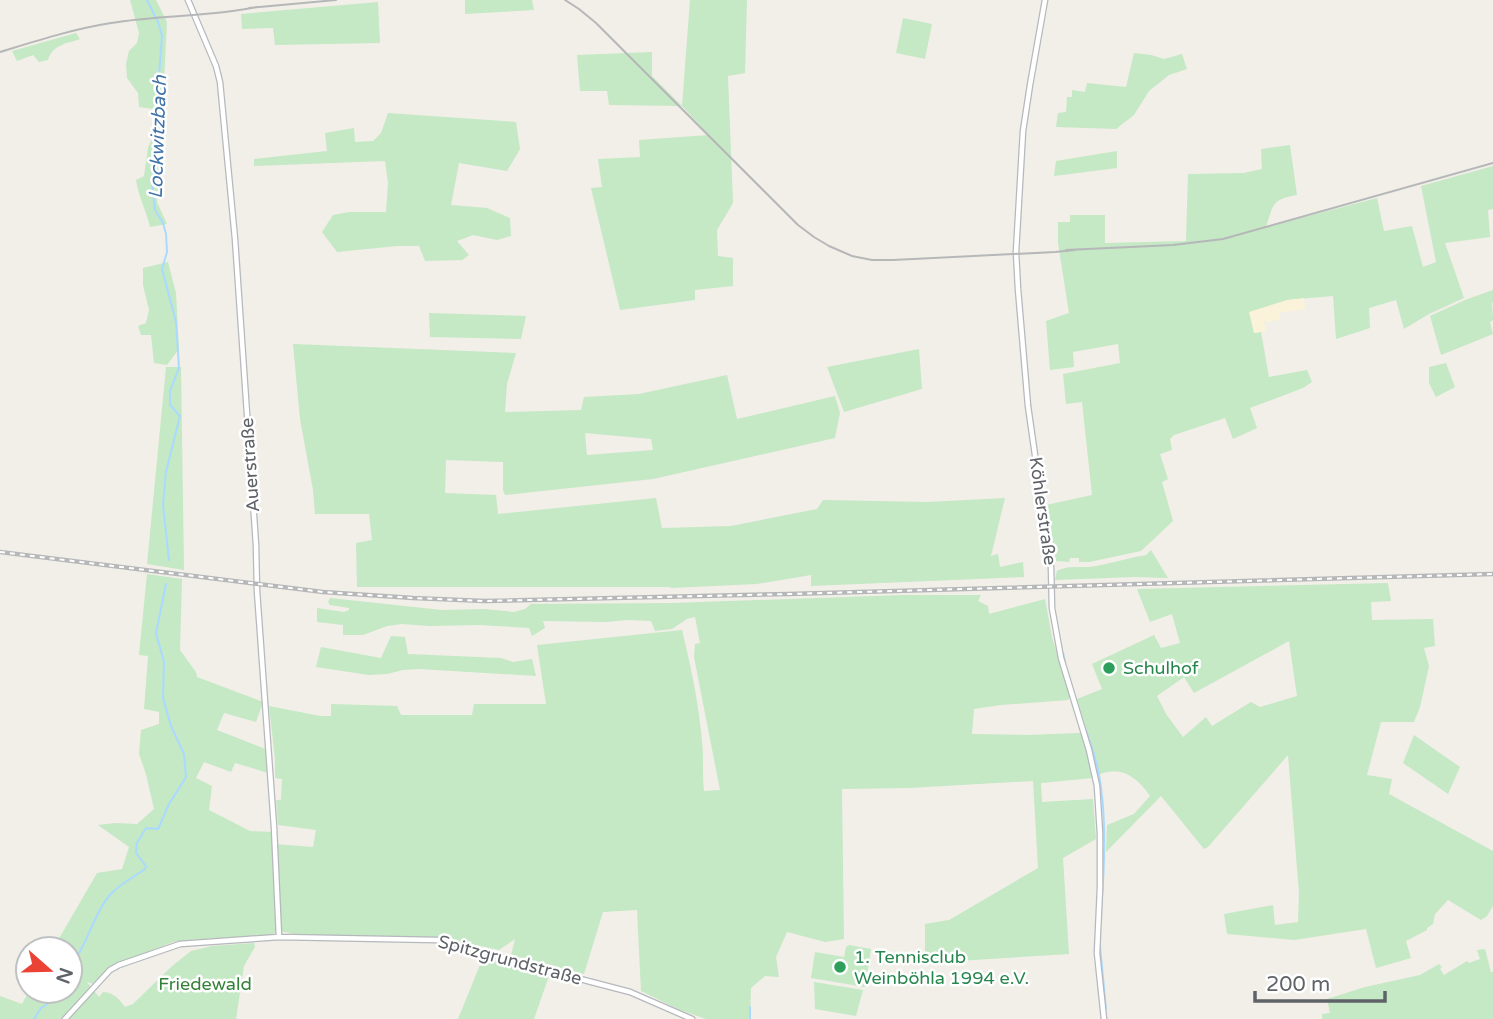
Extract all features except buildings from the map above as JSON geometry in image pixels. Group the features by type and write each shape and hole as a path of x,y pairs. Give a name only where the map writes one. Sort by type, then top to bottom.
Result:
{"street":[{"name":"Auerstraße","path":"188,0 218,72 227,147 275,827 279,937"},
{"name":"Köhlerstraße","path":"1045,0 1023,131 1016,252 1018,289 1028,406 1051,567 1052,608 1061,657 1097,786 1100,861 1097,953 1104,1019"},
{"name":"Spitzgrundstraße","path":"65,1019 110,970 130,961 180,943 279,937 426,939 446,942 630,992 692,1019"}],"green space":[{"path":"130,0 156,0 167,22 161,140 163,155 157,202 167,224 150,227 136,180 144,176 148,148 154,133 153,109 139,107 138,93 127,78 129,51 137,43 139,33"},
{"path":"465,0 532,0 534,10 465,14"},
{"path":"690,0 747,0 745,73 728,76 733,203 717,230 718,256 733,258 733,286 695,290 695,300 620,310 591,188 602,187 598,159 640,157 639,140 709,135 682,106"},
{"path":"378,2 380,43 275,45 273,28 242,29 241,14"},
{"path":"903,18 932,24 925,59 896,53"},
{"path":"76,33 80,39 57,48 48,60 39,62 33,55 17,61 12,51"},
{"path":"652,52 652,76 682,106 609,105 607,91 580,91 577,55"},
{"path":"1134,53 1164,59 1182,54 1187,69 1169,75 1149,91 1134,115 1116,129 1056,127 1058,113 1066,112 1067,97 1072,97 1072,90 1085,92 1087,83 1126,87"},
{"path":"388,113 516,122 520,149 507,171 459,163 451,205 487,208 510,218 511,236 497,240 473,235 457,241 469,255 462,260 425,261 419,246 337,252 322,232 333,215 386,212 388,183 385,161 254,166 254,159 327,151 325,133 354,128 355,142 373,141 381,133"},
{"path":"1290,145 1297,195 1275,204 1266,227 1377,198 1384,231 1412,226 1423,267 1436,262 1421,186 1493,166 1493,209 1488,210 1490,237 1445,243 1464,298 1404,329 1396,300 1369,308 1370,328 1336,339 1333,296 1287,300 1254,333 1261,332 1269,377 1307,370 1312,382 1250,408 1257,428 1233,439 1225,418 1174,435 1170,439 1172,450 1160,454 1168,479 1162,482 1173,521 1141,551 1089,562 1079,562 1079,558 1070,558 1069,562 1056,561 1046,505 1092,495 1082,402 1066,404 1063,374 1120,363 1118,344 1073,352 1074,367 1050,370 1046,321 1069,313 1058,243 1058,222 1070,222 1070,215 1105,215 1105,243 1186,241 1188,174 1244,173 1262,169 1261,149"},
{"path":"1117,151 1117,168 1054,176 1056,161"},
{"path":"168,262 176,293 179,349 167,365 154,363 151,335 141,335 138,326 146,323 149,310 143,285 143,268"},
{"path":"1493,290 1493,320 1490,322 1493,334 1441,355 1430,316"},
{"path":"429,313 526,316 521,339 430,337"},
{"path":"293,344 516,353 507,384 505,412 581,410 584,397 639,394 727,375 737,419 835,396 840,413 835,438 653,479 505,495 503,462 446,460 445,493 496,495 498,514 656,498 662,528 731,526 817,509 823,500 928,502 1005,498 991,556 998,554 1000,567 1023,562 1024,577 811,586 811,575 757,584 671,588 357,587 356,543 372,540 369,514 315,514 300,419","holes":["585,433 651,439 653,450 587,455"]},
{"path":"919,349 922,389 844,412 827,367"},
{"path":"1446,363 1455,387 1436,397 1429,383 1429,367"},
{"path":"166,367 181,367 184,570 147,564"},
{"path":"1151,550 1168,578 1055,580 1057,571 1062,569 1102,565 1146,555"},
{"name":"Friedewald","path":"147,574 182,579 180,650 197,677 263,702 256,722 224,713 217,730 268,750 268,773 235,763 231,772 204,762 196,778 212,786 209,810 250,831 272,832 273,844 313,847 316,830 278,825 276,800 281,800 282,779 275,778 269,706 320,716 331,716 331,704 397,706 401,715 472,715 474,704 546,704 537,645 682,630 699,714 704,791 720,790 694,657 695,644 700,643 695,617 672,629 655,631 651,621 543,621 545,628 532,636 529,628 402,624 387,626 363,635 343,635 343,625 317,622 317,608 344,612 349,610 330,605 330,598 442,610 484,609 514,612 531,604 981,595 978,601 988,606 989,614 1045,599 1052,637 1070,697 1068,700 974,709 972,734 1027,735 1087,731 1077,699 1102,689 1092,664 1154,635 1161,648 1180,643 1172,614 1150,622 1137,589 1388,583 1391,601 1371,602 1372,620 1433,619 1435,646 1424,648 1429,666 1414,722 1381,722 1367,775 1392,779 1389,794 1493,851 1493,906 1481,920 1448,900 1435,914 1433,924 1427,930 1406,941 1411,958 1376,968 1366,929 1294,940 1227,934 1224,914 1273,905 1275,925 1298,922 1299,893 1288,755 1204,849 1161,796 1106,852 1107,825 1134,814 1150,796 1139,782 1125,774 1110,772 1093,778 1041,783 1042,802 1093,799 1096,839 1063,858 1069,954 925,963 925,924 949,920 1038,868 1033,781 842,789 844,939 825,942 787,932 776,957 779,977 765,976 751,988 750,1019 706,1019 641,991 637,910 603,912 584,974 511,955 515,939 499,950 442,938 298,935 280,931 271,935 173,942 115,965 93,984 87,982 99,997 103,992 110,994 125,1007 133,1004 191,951 212,946 254,943 255,947 244,966 236,1019 0,1019 0,996 14,1001 14,1005 84,1005 84,935 61,935 97,873 122,869 129,847 98,825 137,824 154,809 139,754 141,730 159,724 159,712 144,709 148,656 139,655","holes":["1289,641 1297,696 1260,707 1251,702 1212,726 1206,717 1183,737 1157,696 1184,677 1194,693"]},
{"path":"391,636 405,637 408,654 501,658 513,662 532,659 536,676 419,669 369,675 316,667 321,647 381,658"},
{"path":"1414,735 1460,767 1448,794 1403,763"},
{"name":"1. Tennisclub Weinböhla 1994 e.V.","path":"849,945 871,949 865,987 811,978 815,952 844,957"},
{"path":"1485,949 1493,972 1493,1019 1322,1019 1322,1014 1330,1013 1327,999 1365,987 1420,975 1439,964 1444,975 1467,961 1469,963 1480,959 1477,950"},
{"path":"484,955 550,973 534,1019 458,1019"},
{"path":"814,982 863,990 856,1016 815,1009"}],"sand":[{"path":"1304,298 1305,309 1279,313 1280,320 1264,322 1266,331 1254,333 1249,312 1287,300"}],"waterway":[{"name":"Lockwitzbach","path":"147,0 162,36 157,156 152,182 155,210 166,234 167,252 162,269 176,322 179,368 170,391 170,405 180,416 166,472 163,505 169,560"},
{"name":"Lockwitzbach","path":"84,943 109,896 145,869 146,866 136,853 137,843 146,828 158,829 169,804 186,777 184,754 171,726 163,698 164,662 156,633 166,584"},
{"path":"1063,653 1065,662"},
{"path":"1081,718 1097,765 1104,818 1101,909"},
{"path":"1100,946 1106,1009"},
{"name":"Lockwitzbach","path":"34,1019 46,1005"},
{"path":"750,1007 750,1019"}],"tram line":[{"path":"249,8 336,0"},
{"path":"565,0 596,23 798,225 829,246 852,256 872,260 1075,250"},
{"path":"0,52 111,23 257,7"},
{"path":"1066,250 1173,245 1223,239 1493,163"}],"railway":[{"path":"0,552 323,592 485,601 1493,574"}],"place":[{"name":"Schulhof","path":"1109,668"},
{"name":"1. Tennisclub Weinböhla 1994 e.V.","path":"840,967"}]}
